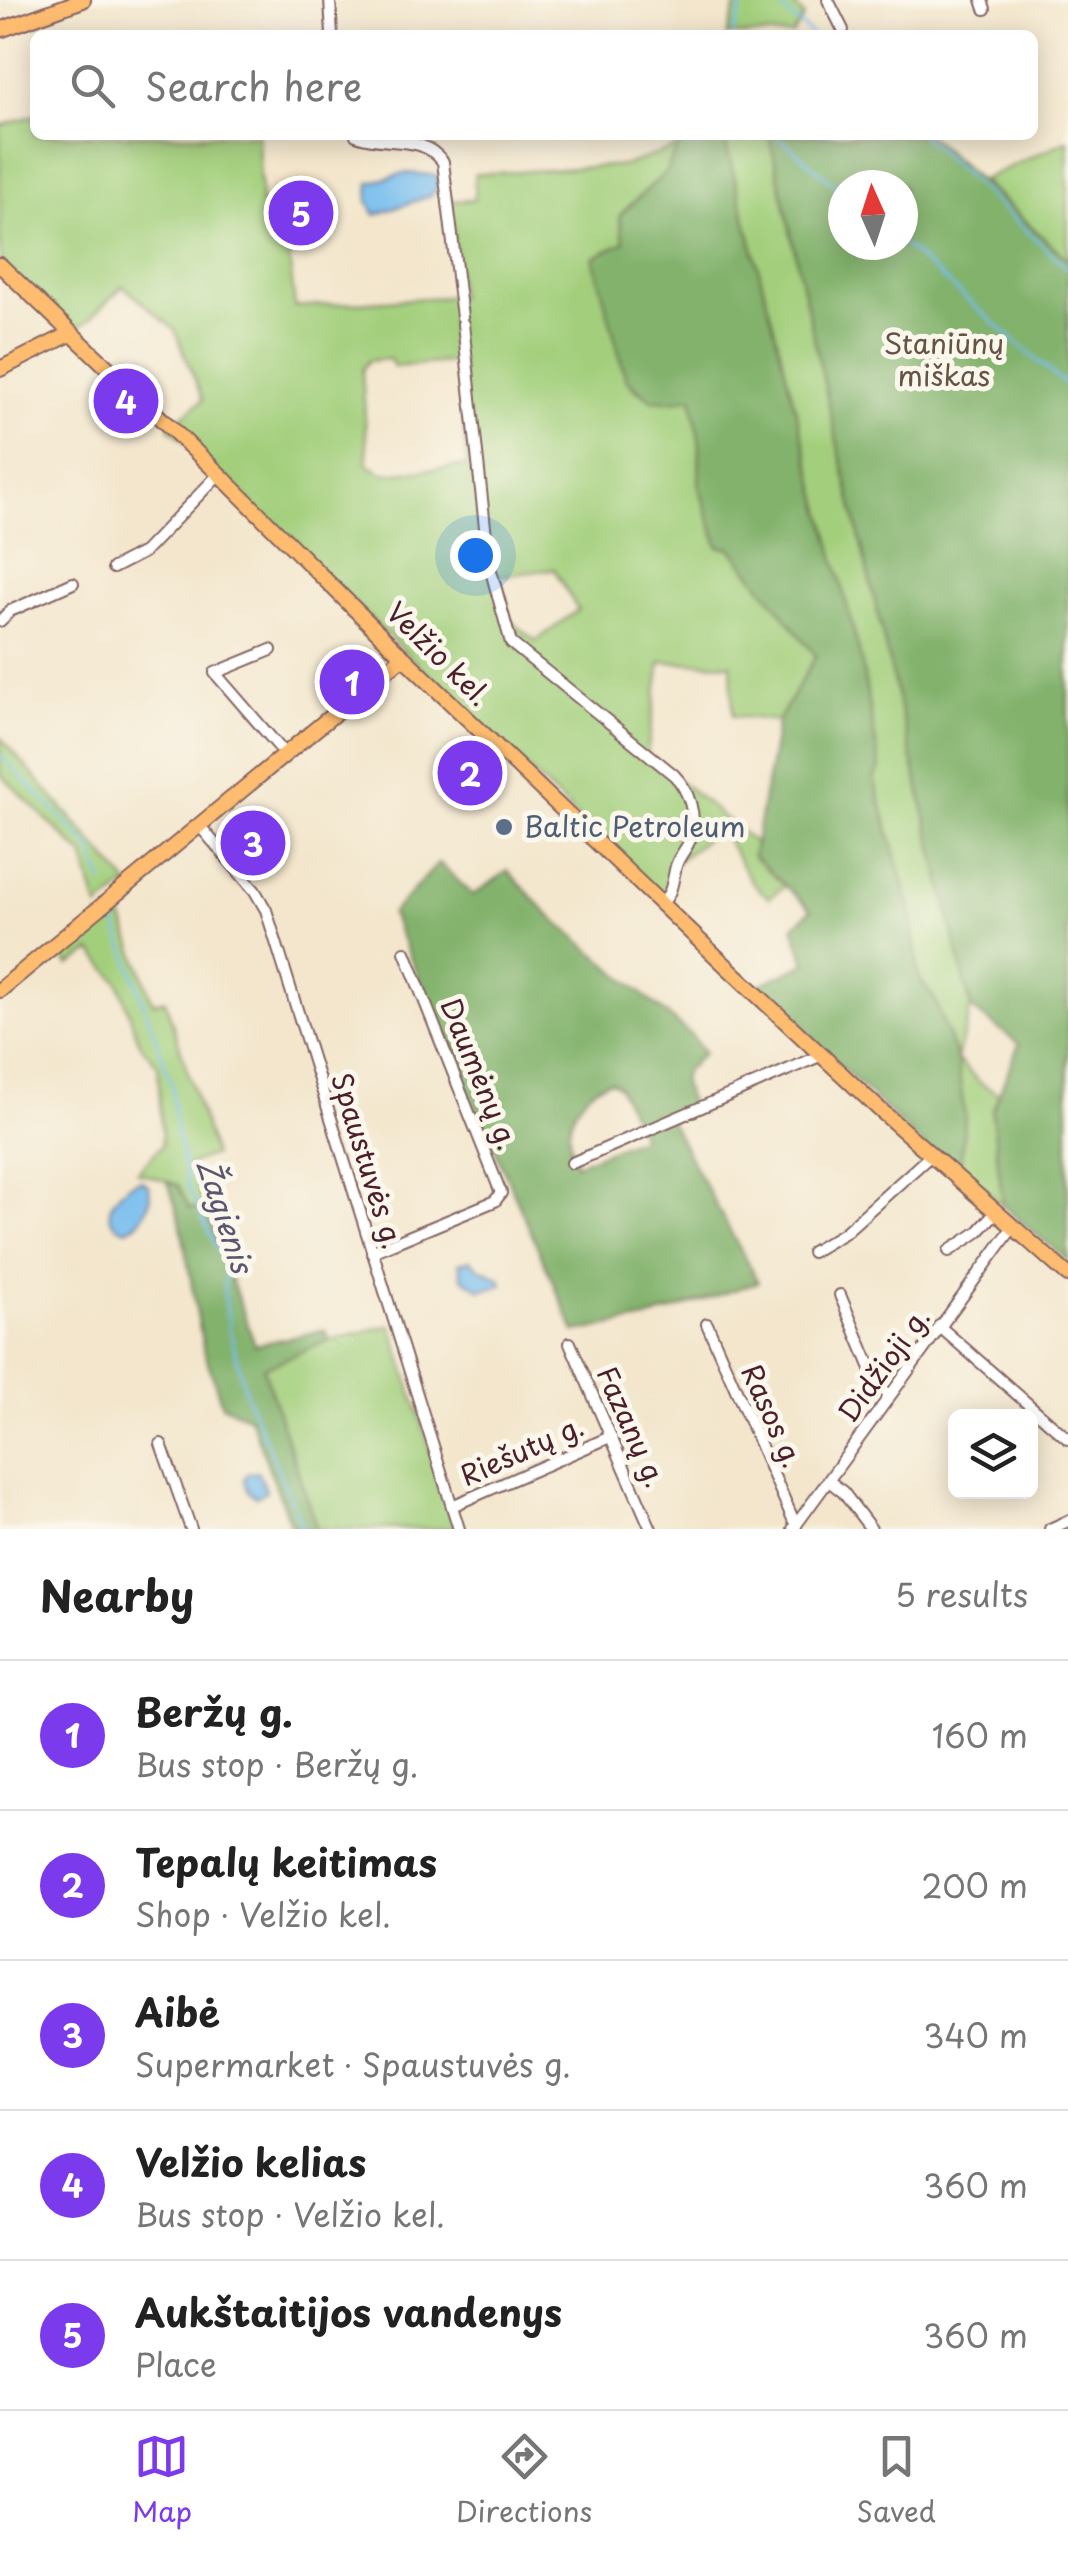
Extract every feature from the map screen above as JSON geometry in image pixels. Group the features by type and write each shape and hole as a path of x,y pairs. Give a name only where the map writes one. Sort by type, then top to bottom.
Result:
{"main road":[{"path":"0,30 84,0"},
{"name":"Velžio kel.","path":"0,265 662,904 931,1155 1068,1275"},
{"path":"0,368 70,334"},
{"path":"0,990 403,658"}],"street":[{"path":"330,0 332,30"},
{"path":"828,0 843,30"},
{"path":"393,140 415,143 443,162 489,564 512,644 674,775 688,795 691,837 678,858 672,891 662,904"},
{"path":"113,568 144,552 218,474"},
{"path":"0,620 10,611 73,582"},
{"path":"271,650 215,673 285,754"},
{"name":"Spaustuvės g.","path":"200,825 256,891 266,910 459,1529"},
{"name":"Daumėnų g.","path":"372,1252 494,1201 501,1193 405,952"},
{"path":"572,1163 822,1055"},
{"path":"812,1252 844,1233 931,1155"},
{"path":"949,1251 978,1232 996,1212"},
{"name":"Didžioji g.","path":"794,1527 1013,1227"},
{"path":"840,1295 878,1386 889,1395"},
{"name":"Rasos g.","path":"707,1324 794,1527"},
{"path":"939,1326 1068,1438"},
{"name":"Fazanų g.","path":"570,1343 651,1529"},
{"name":"Riešutų g.","path":"452,1506 610,1436"},
{"path":"161,1444 191,1529"},
{"path":"829,1481 843,1492 872,1529"},
{"path":"1050,1529 1068,1521"}],"green space":[{"path":"738,0 791,0 804,17 796,30 729,30"},
{"path":"30,117 30,140 258,140 261,203 283,205 295,307 459,296 450,201 474,200 475,174 625,165 678,147 666,172 619,216 624,247 618,326 625,375 638,391 660,399 692,396 700,445 699,487 718,546 731,548 816,656 778,721 733,716 731,664 661,662 647,754 755,843 753,856 785,886 769,898 752,883 720,828 674,864 670,889 661,896 169,427 203,400 175,330 123,286 70,334 0,262 0,126","holes":["390,359 394,367 461,361 467,466 385,474 368,465 362,370 368,361","554,569 578,610 536,641 511,622 499,576"]},
{"path":"688,140 722,140 726,145 861,659 880,768 874,779 910,906 919,978 934,998 957,1059 965,1116 960,1166 938,1160 757,986 806,963 793,927 811,910 753,856 778,721 816,656 731,548 719,547 699,487 700,445 692,397 652,400 626,379 593,258 624,242 619,216 666,172 678,147"},
{"path":"722,140 770,140 971,1008 957,1059 980,1083 999,1094 992,1112 1003,1206 960,1166 965,1116 934,998 919,978 910,906 874,779 880,768 861,659"},
{"name":"Staniūnų miškas","path":"770,140 934,140 1068,260 1068,1261 1003,1206 992,1111 1019,1044 971,1008"},
{"path":"1068,140 1068,260 981,180"},
{"path":"0,737 129,884 98,908 83,855 0,774"},
{"path":"439,863 473,895 508,871 548,914 692,1036 704,1053 684,1075 683,1085 690,1102 687,1110 669,1119 758,1282 647,1319 575,1332 391,914","holes":["611,1081 619,1087 642,1137 576,1164 569,1130 578,1106 603,1083"]},
{"path":"115,908 123,919 153,1003 165,1000 214,1155 190,1164 205,1209 189,1208 178,1185 137,1172 162,1145 158,1066 139,1043 119,983 92,951 69,965 60,954"},
{"path":"168,1182 178,1185 189,1208 205,1209 255,1345 324,1330 330,1340 263,1368 317,1529 292,1529 250,1418 222,1405 203,1347 180,1220"},
{"path":"391,1325 455,1529 317,1529 263,1367 330,1340"}],"water":[{"path":"404,173 434,175 439,179 438,187 430,196 375,215 368,201 370,183"},
{"path":"141,1180 149,1186 148,1205 142,1217 127,1230 111,1219 112,1204 124,1189"},
{"path":"471,1260 500,1278 502,1285 481,1290 462,1278 459,1263"},
{"path":"258,1472 266,1491 256,1497 248,1491 244,1479 248,1473"}],"waterway":[{"path":"735,30 744,0"},
{"path":"773,0 806,30"},
{"path":"783,140 828,179"},
{"path":"927,140 1068,268"},
{"path":"918,257 1068,387"},
{"name":"Žagienis","path":"0,755 91,848 103,883"},
{"name":"Žagienis","path":"112,912 172,1085 188,1187 226,1268 229,1327 246,1394 303,1529"}],"place":[{"name":"Aukštaitijos vandenys","path":"301,213"},
{"name":"Velžio kelias","path":"126,401"},
{"name":"Beržų g.","path":"352,682"},
{"name":"Tepalų keitimas","path":"470,773"},
{"name":"Baltic Petroleum","path":"504,827"},
{"name":"Aibė","path":"253,843"}]}
